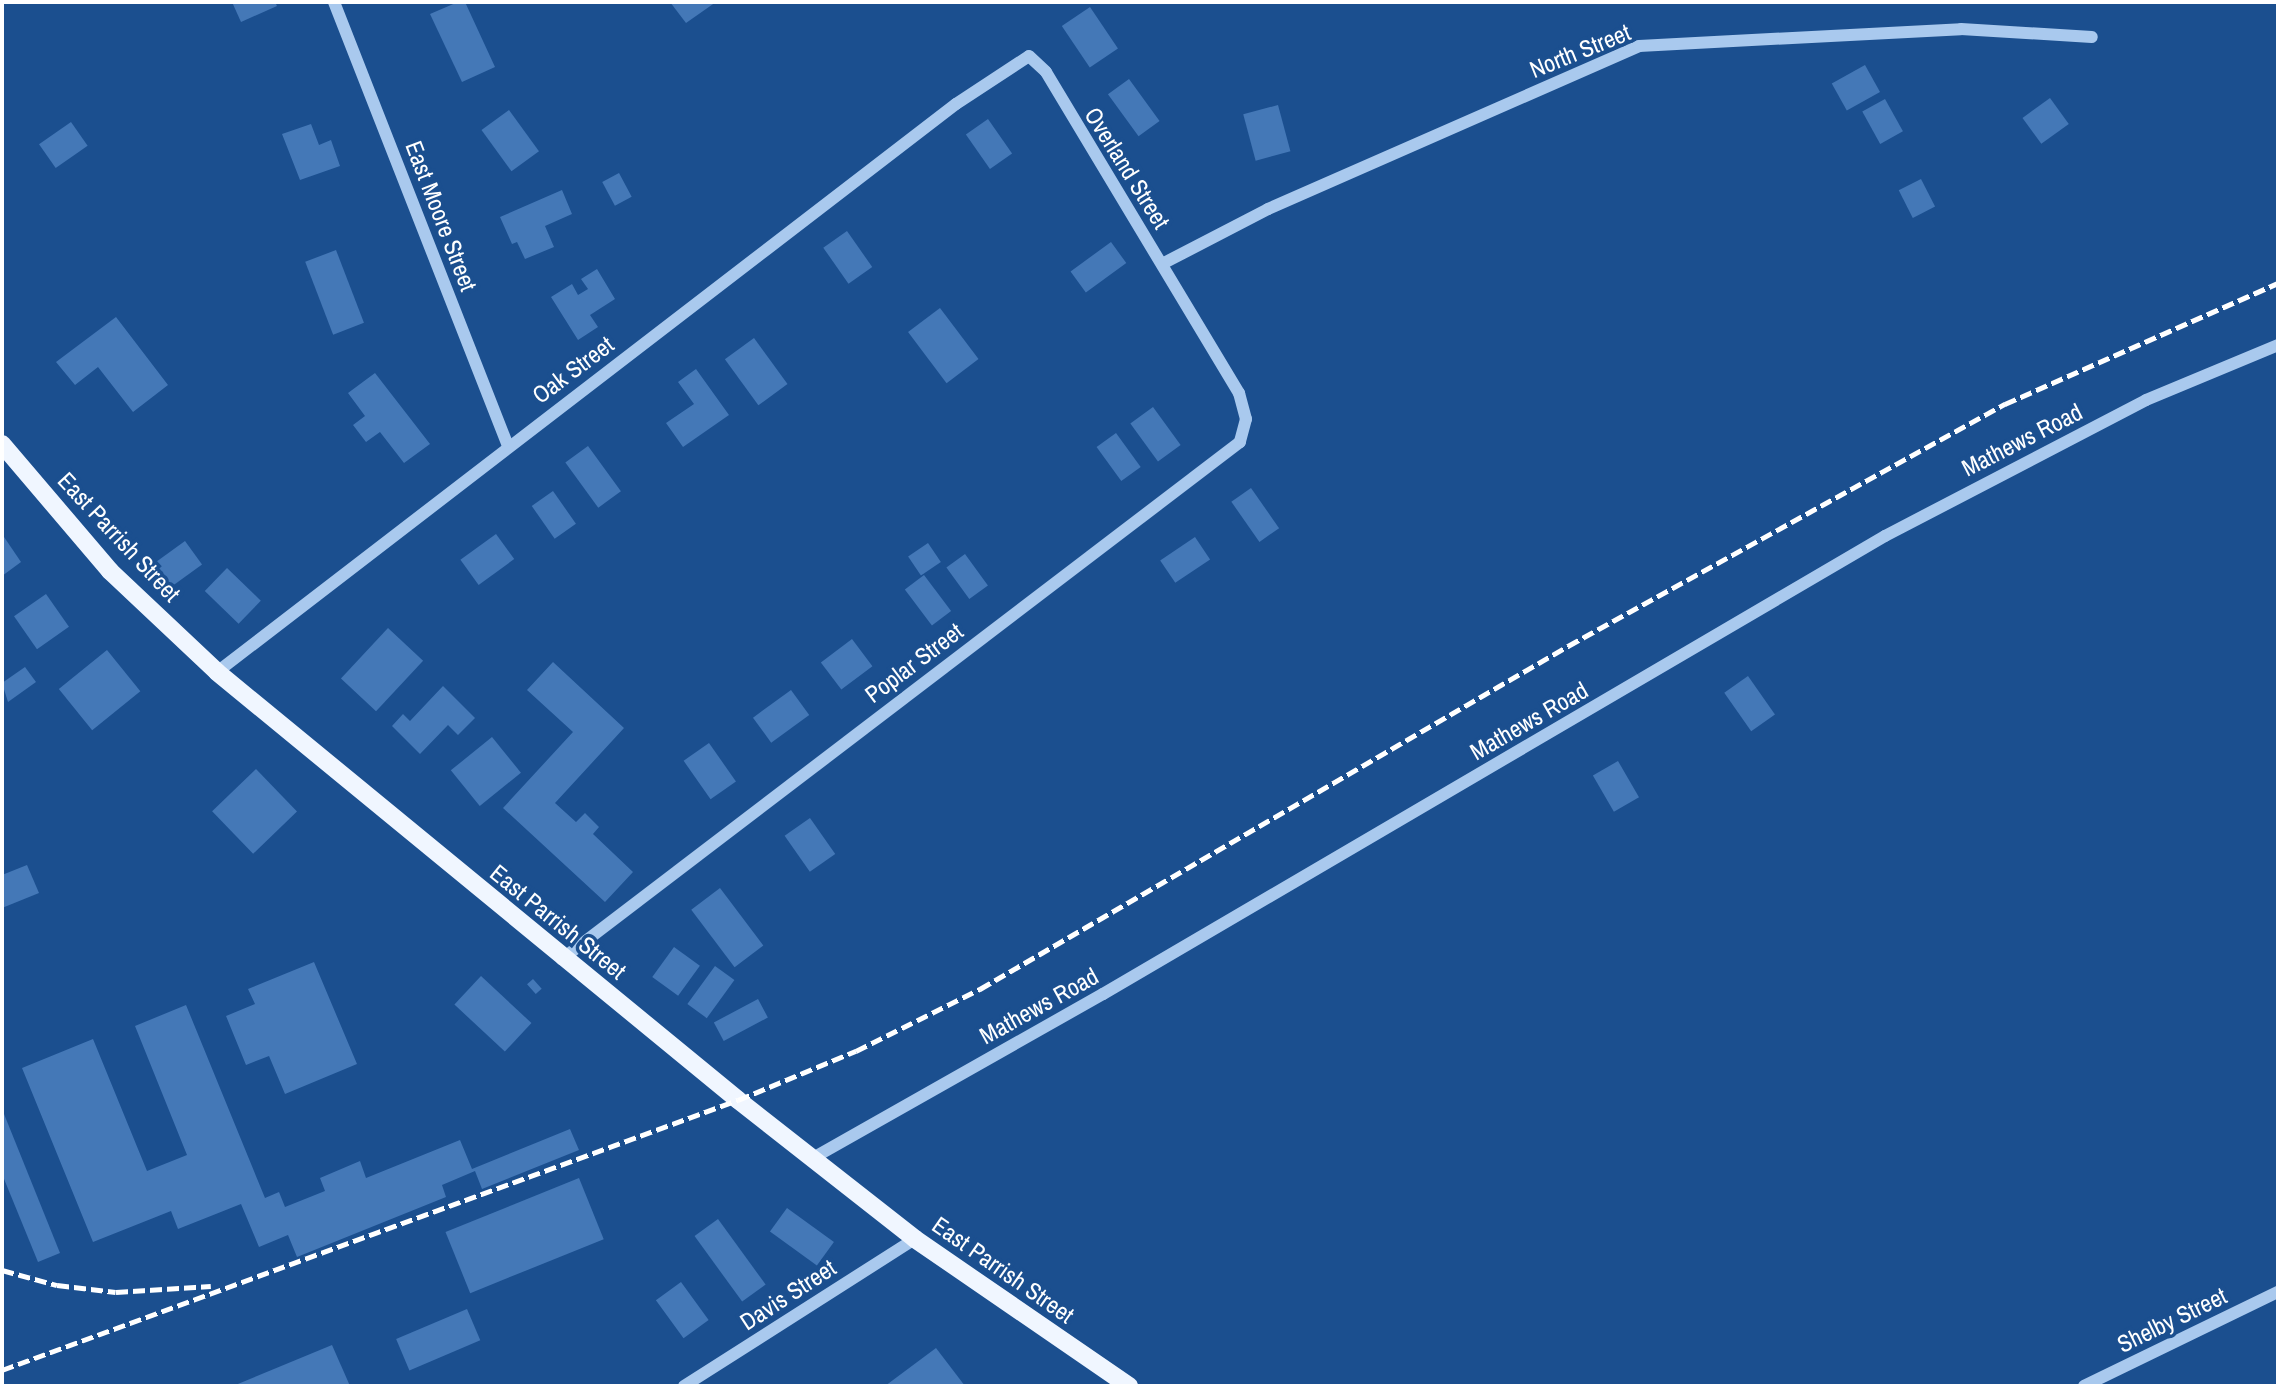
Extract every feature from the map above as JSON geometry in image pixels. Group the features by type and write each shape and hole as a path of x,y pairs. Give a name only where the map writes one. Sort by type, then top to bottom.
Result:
{"main road":[{"name":"East Parrish Street","path":"2,443 110,571 218,672 562,958 915,1238 1129,1386"}],"street":[{"name":"East Moore Street","path":"334,2 508,446"},
{"name":"North Street","path":"1162,264 1268,209 1639,47 1961,29 2092,37"},
{"name":"Overland Street","path":"956,104 1030,56 1046,72 1231,380"},
{"name":"Oak Street","path":"218,672 508,446 956,104"},
{"name":"Mathews Road","path":"813,1157 1115,987 1885,536 2146,400 2278,345"},
{"name":"Poplar Street","path":"562,958 1240,442 1246,419 1231,380"},
{"name":"Davis Street","path":"684,1386 915,1238"},
{"name":"Shelby Street","path":"2084,1386 2278,1292"}],"building":[{"path":"232,2 275,2 277,6 241,22"},
{"path":"458,2 465,2 495,67 462,82 430,14"},
{"path":"670,2 716,2 686,23"},
{"path":"1090,7 1118,48 1090,67 1062,26"},
{"path":"1865,65 1880,92 1847,111 1832,83"},
{"path":"1129,79 1160,121 1139,136 1108,94"},
{"path":"2050,98 2069,124 2041,144 2022,118"},
{"path":"1885,99 1903,131 1880,144 1862,112"},
{"path":"1278,105 1290,151 1256,161 1243,114"},
{"path":"509,110 539,151 511,171 481,130"},
{"path":"988,119 1012,153 990,169 966,134"},
{"path":"71,122 88,146 56,168 39,144"},
{"path":"311,124 319,145 331,140 340,166 300,180 282,134"},
{"path":"619,173 632,197 615,206 602,182"},
{"path":"1921,179 1935,207 1913,218 1899,190"},
{"path":"562,190 572,214 545,226 554,247 525,259 517,242 512,244 500,217"},
{"path":"847,231 872,267 848,284 823,248"},
{"path":"1111,242 1126,263 1086,292 1071,271"},
{"path":"336,250 364,323 333,335 305,262"},
{"path":"597,269 615,299 590,315 598,327 578,340 551,297 572,284 578,295 588,289 581,279"},
{"path":"940,308 979,359 947,383 908,332"},
{"path":"116,317 168,385 133,412 98,367 75,385 56,362"},
{"path":"754,338 788,384 758,405 725,359"},
{"path":"696,369 729,415 683,447 666,423 694,404 678,382"},
{"path":"375,373 430,444 404,463 380,432 366,442 353,425 365,416 348,393"},
{"path":"1153,407 1181,445 1158,461 1130,423"},
{"path":"1116,433 1141,467 1121,481 1097,447"},
{"path":"588,446 621,491 598,508 565,462"},
{"path":"1251,488 1279,528 1259,542 1231,502"},
{"path":"553,491 576,524 555,539 532,506"},
{"path":"2,534 21,562 2,576"},
{"path":"496,534 514,559 479,585 460,560"},
{"path":"1195,537 1210,559 1175,583 1160,560"},
{"path":"185,541 202,564 171,587 154,563"},
{"path":"928,543 941,562 921,575 908,556"},
{"path":"965,554 988,586 969,599 946,568"},
{"path":"227,568 261,601 239,624 205,591"},
{"path":"924,575 951,611 932,625 905,589"},
{"path":"46,594 69,627 37,649 14,616"},
{"path":"388,628 423,661 376,711 341,678"},
{"path":"852,639 872,666 841,690 821,662"},
{"path":"107,650 140,691 92,730 59,689"},
{"path":"553,662 624,728 555,803 576,822 585,813 599,827 593,834 633,872 605,902 503,808 573,732 527,690"},
{"path":"25,667 36,682 8,702 2,683"},
{"path":"1748,676 1775,715 1751,731 1724,693"},
{"path":"443,686 475,718 458,735 448,725 420,754 392,726 403,714 410,721"},
{"path":"791,690 809,715 771,743 753,718"},
{"path":"492,737 521,773 480,806 451,770"},
{"path":"709,743 736,782 711,799 684,761"},
{"path":"1618,761 1639,797 1614,812 1593,776"},
{"path":"256,769 297,811 253,854 212,811"},
{"path":"810,818 835,854 810,872 785,836"},
{"path":"27,865 39,893 2,908 2,875"},
{"path":"720,888 763,946 735,967 691,910"},
{"path":"674,947 700,966 678,996 652,977"},
{"path":"314,962 357,1064 285,1094 269,1056 246,1065 226,1016 255,1004 248,989"},
{"path":"715,966 734,980 707,1018 687,1004"},
{"path":"481,976 531,1023 505,1052 454,1005"},
{"path":"533,979 542,989 536,994 527,984"},
{"path":"758,999 768,1018 724,1041 714,1022"},
{"path":"186,1005 265,1198 279,1192 285,1207 325,1191 320,1178 360,1161 366,1178 460,1140 472,1169 570,1129 579,1150 482,1189 475,1171 442,1185 446,1197 297,1257 288,1235 259,1247 241,1204 178,1229 171,1211 93,1242 22,1068 93,1039 147,1171 187,1155 135,1026"},
{"path":"2,1109 60,1253 38,1262 2,1174"},
{"path":"579,1178 604,1239 470,1293 445,1232"},
{"path":"787,1208 834,1242 817,1266 770,1231"},
{"path":"718,1219 766,1285 742,1302 695,1236"},
{"path":"681,1282 709,1320 684,1338 656,1300"},
{"path":"467,1309 480,1340 409,1370 396,1339"},
{"path":"332,1345 350,1386 233,1386"},
{"path":"936,1348 965,1386 885,1386"}],"railway":[{"path":"2,1370 738,1100 856,1051 980,989 1568,646 2005,404 2278,283"},
{"path":"2,1270 57,1285 116,1292 211,1286"}]}
